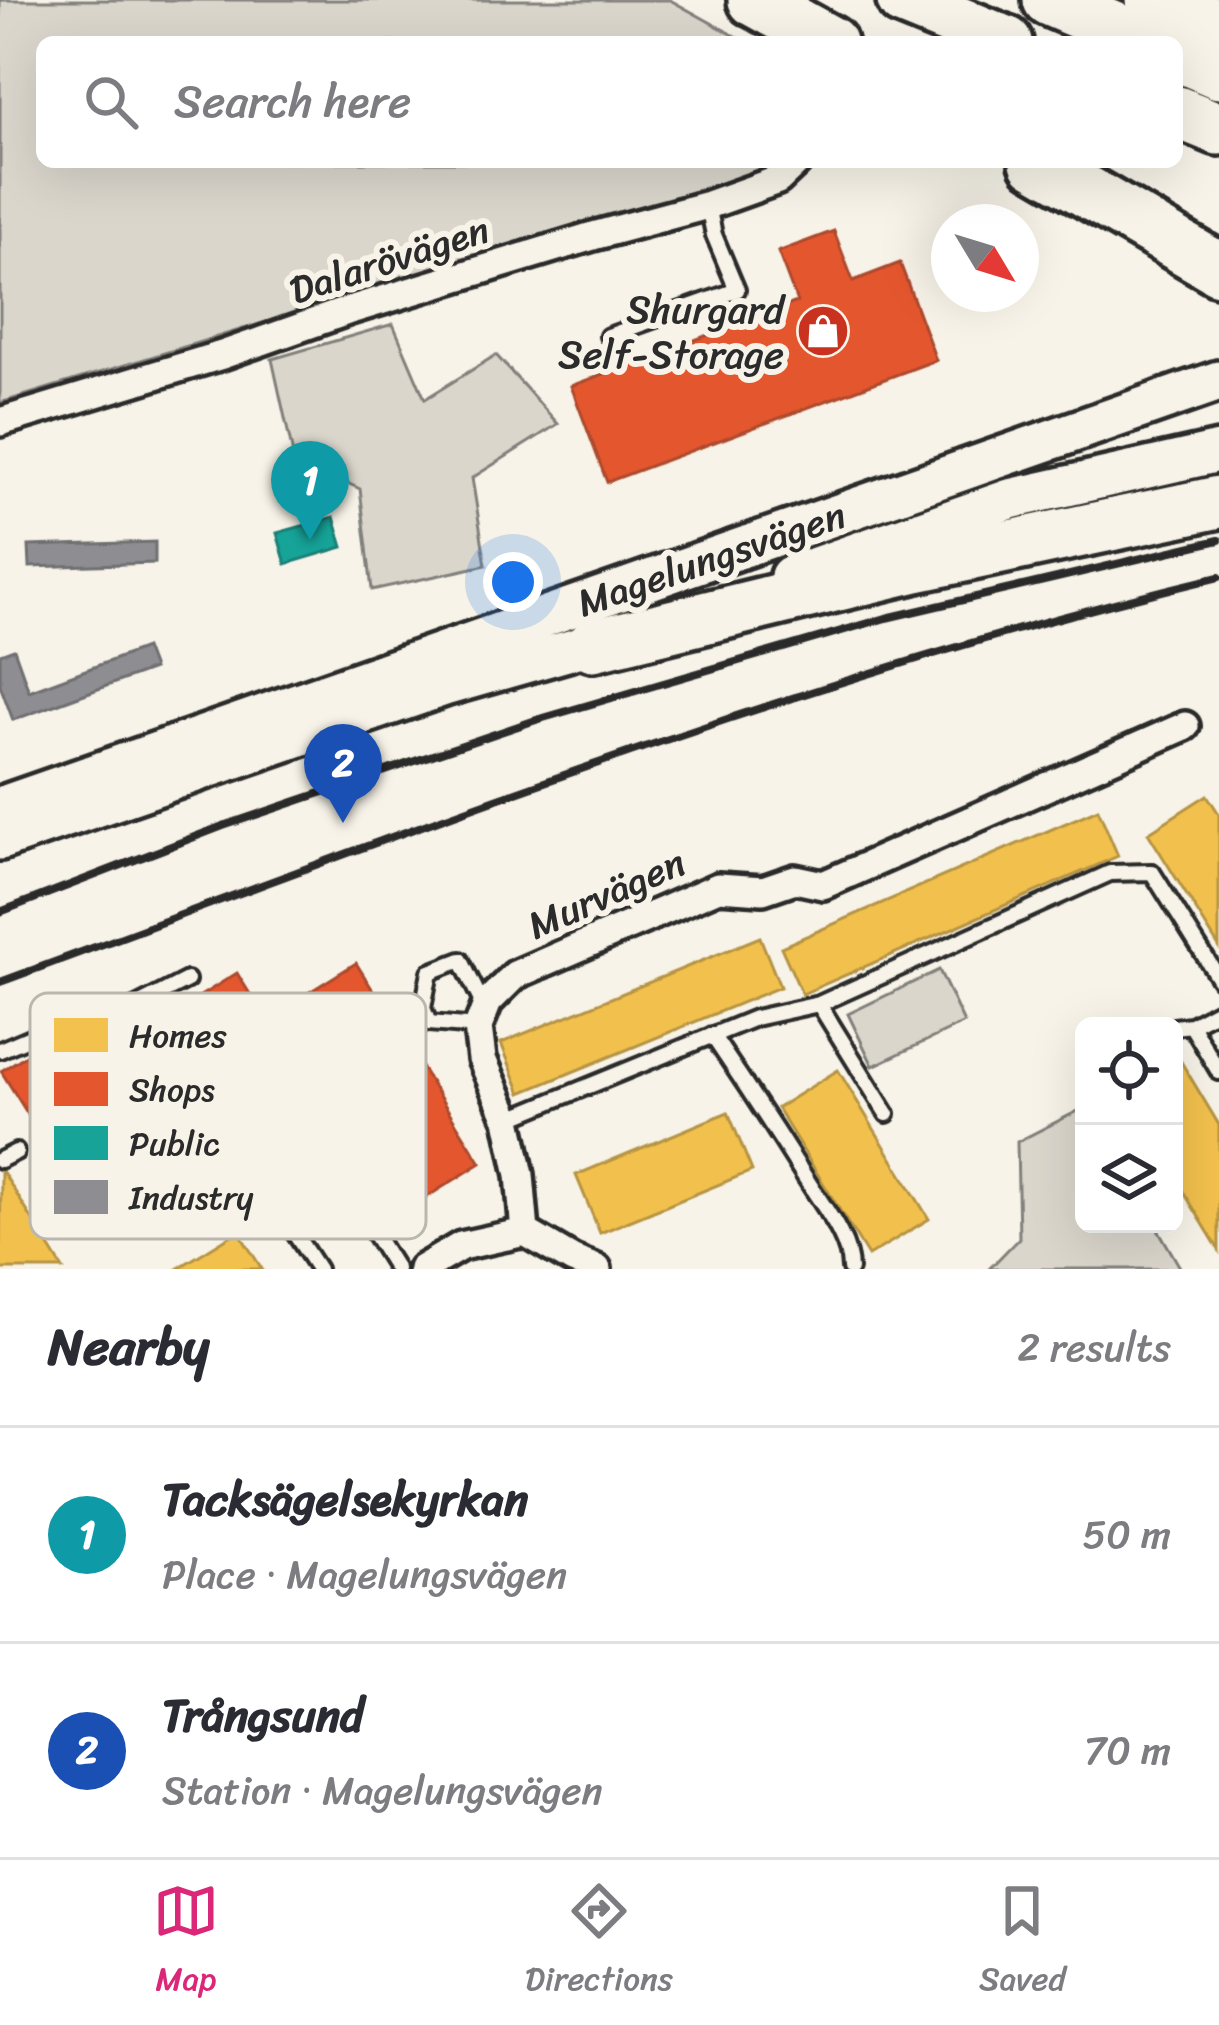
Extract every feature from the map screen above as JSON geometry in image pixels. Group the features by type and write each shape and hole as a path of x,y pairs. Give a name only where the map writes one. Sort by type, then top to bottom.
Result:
{"highway":[{"path":"754,0 819,36"},
{"path":"903,0 991,36"},
{"path":"1049,0 1133,36"},
{"path":"1152,0 1219,25"},
{"path":"1183,58 1219,73"},
{"path":"1183,114 1219,129"},
{"path":"1046,168 1219,268"},
{"path":"592,645 916,566 1219,502"}],"street":[{"name":"Dalarövägen","path":"0,422 222,355 350,310 708,205 778,180 791,168"},
{"name":"Magelungsvägen","path":"0,807 1219,381"},
{"name":"Magelungsvägen","path":"0,841 444,686 592,645 1010,499 1219,452"},
{"name":"Murvägen","path":"481,1018 488,1002 515,975 718,887 763,890 796,880 824,885 1185,726"},
{"path":"481,1018 482,1059 508,1119 525,1232"},
{"path":"422,1269 461,1246 525,1232 597,1269"}],"lane":[{"path":"608,336 737,290 714,235 708,205"},
{"path":"508,1119 755,1018 819,1004 1110,873 1152,872 1219,979"},
{"path":"426,993 430,972 460,960 481,1018 429,1023 426,1016"},
{"path":"162,993 188,980"},
{"path":"819,1004 887,1114"},
{"path":"1183,1026 1219,1010"},
{"path":"1191,1025 1219,1072"},
{"path":"712,1035 836,1227 850,1269"},
{"path":"0,1050 30,1037"},
{"path":"0,1160 16,1152"},
{"path":"298,1239 318,1269"},
{"path":"377,1239 396,1269"}],"shaded area":[{"path":"0,0 670,0 735,36 36,36 36,168 765,168 0,403"},
{"path":"393,324 425,399 496,355 558,424 472,478 486,565 372,590 360,489 294,459 272,359"},
{"path":"939,970 964,1023 873,1066 848,1014"},
{"path":"1075,1113 1075,1233 1160,1233 1181,1269 989,1269 1019,1238 1017,1142"}],"building: Homes":[{"path":"1207,795 1219,814 1219,947 1148,833"},
{"path":"1098,809 1118,856 802,994 781,947"},
{"path":"760,937 780,987 521,1093 501,1043"},
{"path":"1183,1065 1219,1125 1219,1250 1183,1191"},
{"path":"838,1070 929,1219 868,1256 777,1108"},
{"path":"728,1112 752,1171 600,1233 576,1175"},
{"path":"1,1169 30,1216 30,1239 44,1239 63,1269 0,1269"},
{"path":"225,1239 243,1239 262,1269 177,1269"}],"building: Shops":[{"name":"Shurgard Self-Storage","path":"834,231 853,281 900,263 936,360 607,482 571,386 797,302 778,252"},
{"path":"356,963 375,993 308,993"},
{"path":"237,973 249,993 205,993"},
{"path":"30,1053 30,1118 1,1071"},
{"path":"426,1075 481,1163 426,1198"}],"building: Public":[{"path":"334,517 343,547 286,564 277,533"}],"building: Industry":[{"path":"155,542 155,563 30,567 29,546"},
{"path":"145,648 153,669 13,720 0,685 0,654 14,649 29,691"}],"railway":[{"path":"0,912 223,826 533,721 886,618 1219,540"},
{"path":"0,982 452,815 756,710 909,661 1219,577"}],"place":[{"name":"Shurgard Self-Storage","path":"823,331"},
{"name":"Tacksägelsekyrkan","path":"310,540"},
{"name":"Trångsund","path":"343,823"}]}
